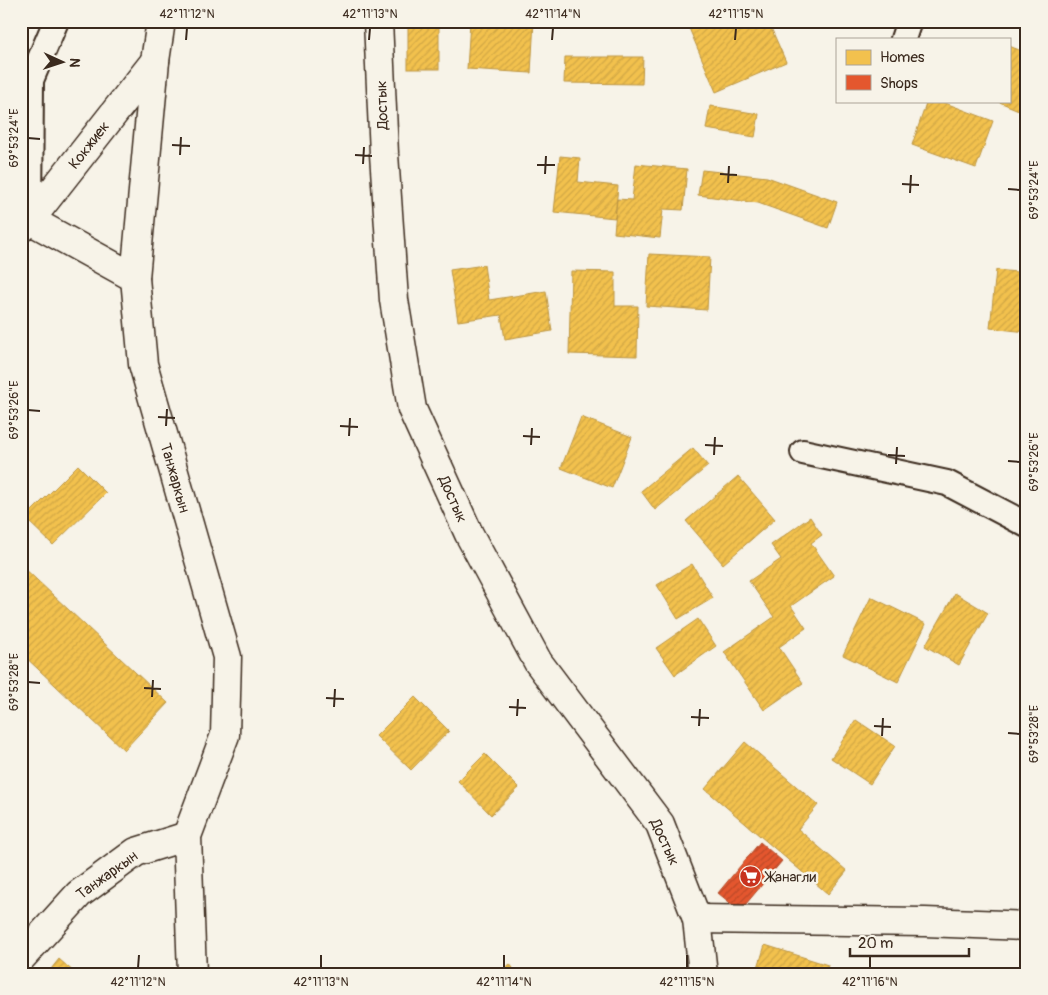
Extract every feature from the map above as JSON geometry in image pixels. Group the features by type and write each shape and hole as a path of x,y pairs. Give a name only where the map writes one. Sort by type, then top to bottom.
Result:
{"street":[{"name":"Танжаркын","path":"161,21 155,61 135,278 143,364 228,657 225,736 187,836 192,974"},
{"name":"Достык","path":"378,21 384,154 394,300 412,409 469,534 538,662 660,824 697,919 703,974"},
{"name":"Кокжиек","path":"26,224 155,61"},
{"path":"26,224 135,278"},
{"name":"Танжаркын","path":"21,958 79,894 136,852 187,836"},
{"path":"697,919 925,922 1027,926"}],"lane":[{"path":"26,224 31,80 56,21"},
{"path":"903,38 908,21"},
{"path":"803,452 947,483 1027,525"}],"building: Homes":[{"path":"408,21 439,21 439,69 408,69"},
{"path":"470,21 534,21 531,73 467,69"},
{"path":"686,21 768,21 786,62 716,92"},
{"path":"1010,46 1027,53 1027,95 1021,111 999,102 1010,102"},
{"path":"565,57 643,57 642,84 564,83"},
{"path":"927,102 943,102 993,121 976,168 912,145"},
{"path":"710,106 759,114 755,137 706,129"},
{"path":"560,156 580,158 578,182 618,186 615,218 554,212"},
{"path":"636,164 687,169 683,210 663,209 660,238 614,233 617,199 632,200"},
{"path":"702,170 767,177 837,202 828,228 758,203 698,195"},
{"path":"649,254 710,257 707,310 646,306"},
{"path":"484,265 489,300 546,291 552,331 505,339 501,315 458,321 450,270"},
{"path":"996,270 1027,273 1027,332 990,328"},
{"path":"571,271 615,272 615,306 638,306 637,356 569,354"},
{"path":"581,417 632,437 612,488 561,468"},
{"path":"693,448 708,466 655,510 641,491"},
{"path":"78,465 106,493 53,545 25,518"},
{"path":"738,476 775,519 723,564 686,521"},
{"path":"810,517 822,535 811,543 834,576 791,606 806,628 779,647 803,683 764,710 724,652 774,617 749,581 781,559 771,545"},
{"path":"692,564 713,598 678,619 657,585"},
{"path":"21,565 168,703 124,750 21,653"},
{"path":"955,593 988,613 959,665 925,646"},
{"path":"871,597 926,624 898,682 843,655"},
{"path":"698,619 716,646 675,675 656,648"},
{"path":"415,697 449,731 411,770 376,736"},
{"path":"856,720 895,746 870,784 831,758"},
{"path":"745,742 818,805 798,829 847,871 828,894 705,789"},
{"path":"485,754 519,788 491,815 458,781"},
{"path":"765,945 828,965 826,974 756,974"},
{"path":"59,959 76,974 47,974"},
{"path":"510,964 517,974 498,974"}],"building: Shops":[{"name":"Жанагли","path":"760,842 782,861 740,911 718,893"}],"place":[{"name":"Жанагли","path":"750,877"}]}
